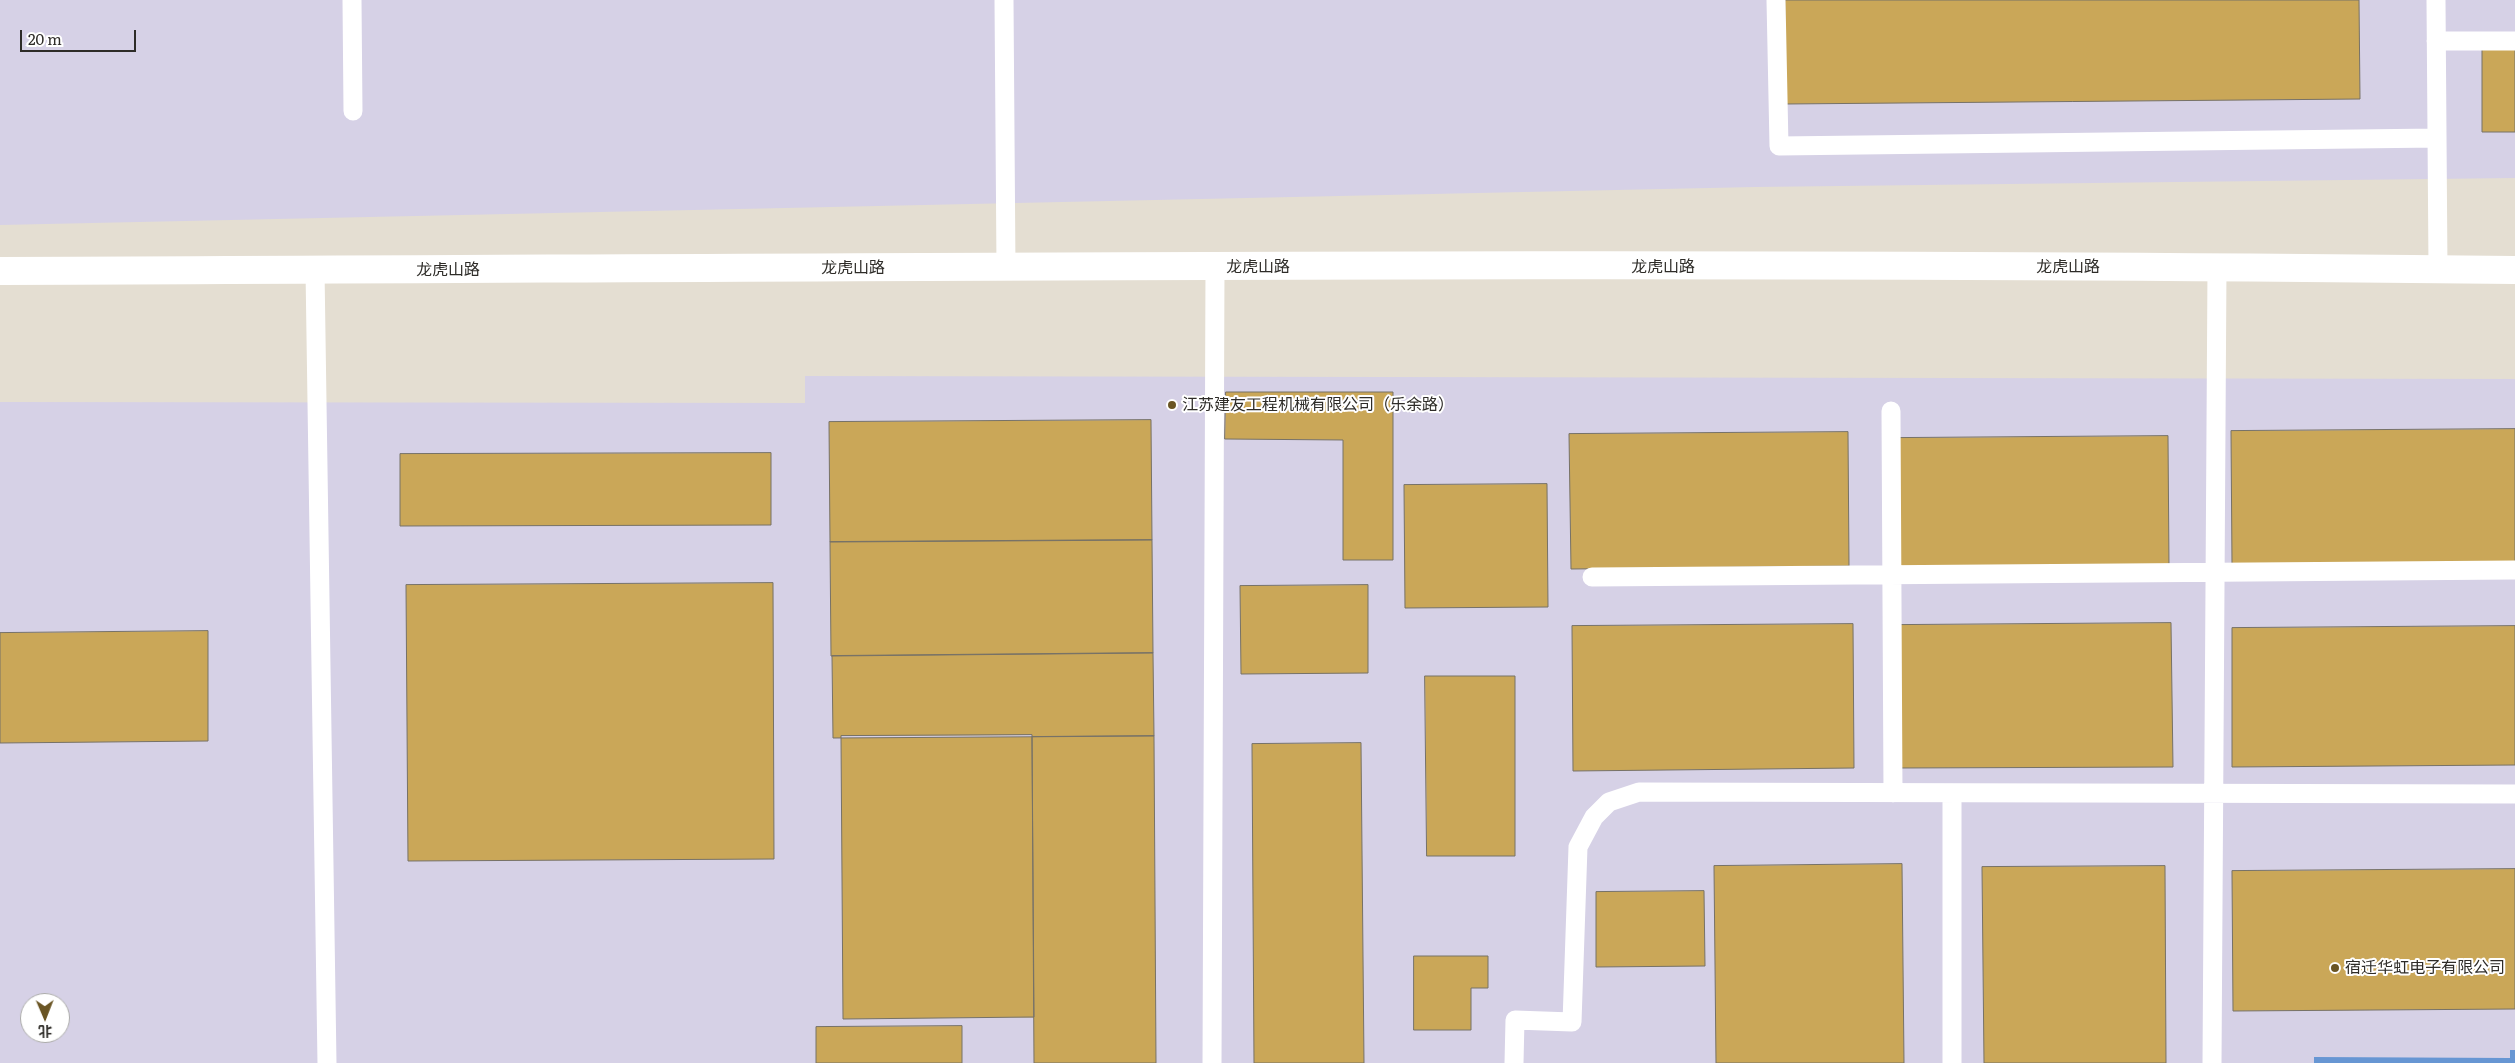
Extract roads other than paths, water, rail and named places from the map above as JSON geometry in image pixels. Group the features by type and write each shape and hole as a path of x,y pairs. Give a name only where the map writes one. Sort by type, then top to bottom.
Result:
{"street":[{"name":"龙虎山路","path":"0,271 2217,266 2515,270"}],"lane":[{"path":"352,0 353,111"},
{"path":"1004,0 1006,268"},
{"path":"1776,0 1779,146 2437,138"},
{"path":"2436,0 2438,269"},
{"path":"2436,41 2515,41"},
{"path":"2212,1063 2217,266"},
{"path":"1212,1063 1215,267"},
{"path":"315,270 327,1063"},
{"path":"1891,411 1894,793"},
{"path":"1592,577 2515,570"},
{"path":"1514,1063 1515,1020 1572,1022 1578,847 1594,817 1609,802 1639,792 2515,794"},
{"path":"1952,793 1952,1063"}],"water":[{"path":"2510,1050 2515,1050 2515,1063 2314,1063 2314,1057 2510,1058"}],"place":[{"name":"江苏建友工程机械有限公司（乐余路）","path":"1172,405"},
{"name":"宿迁华虹电子有限公司","path":"2335,968"}]}
